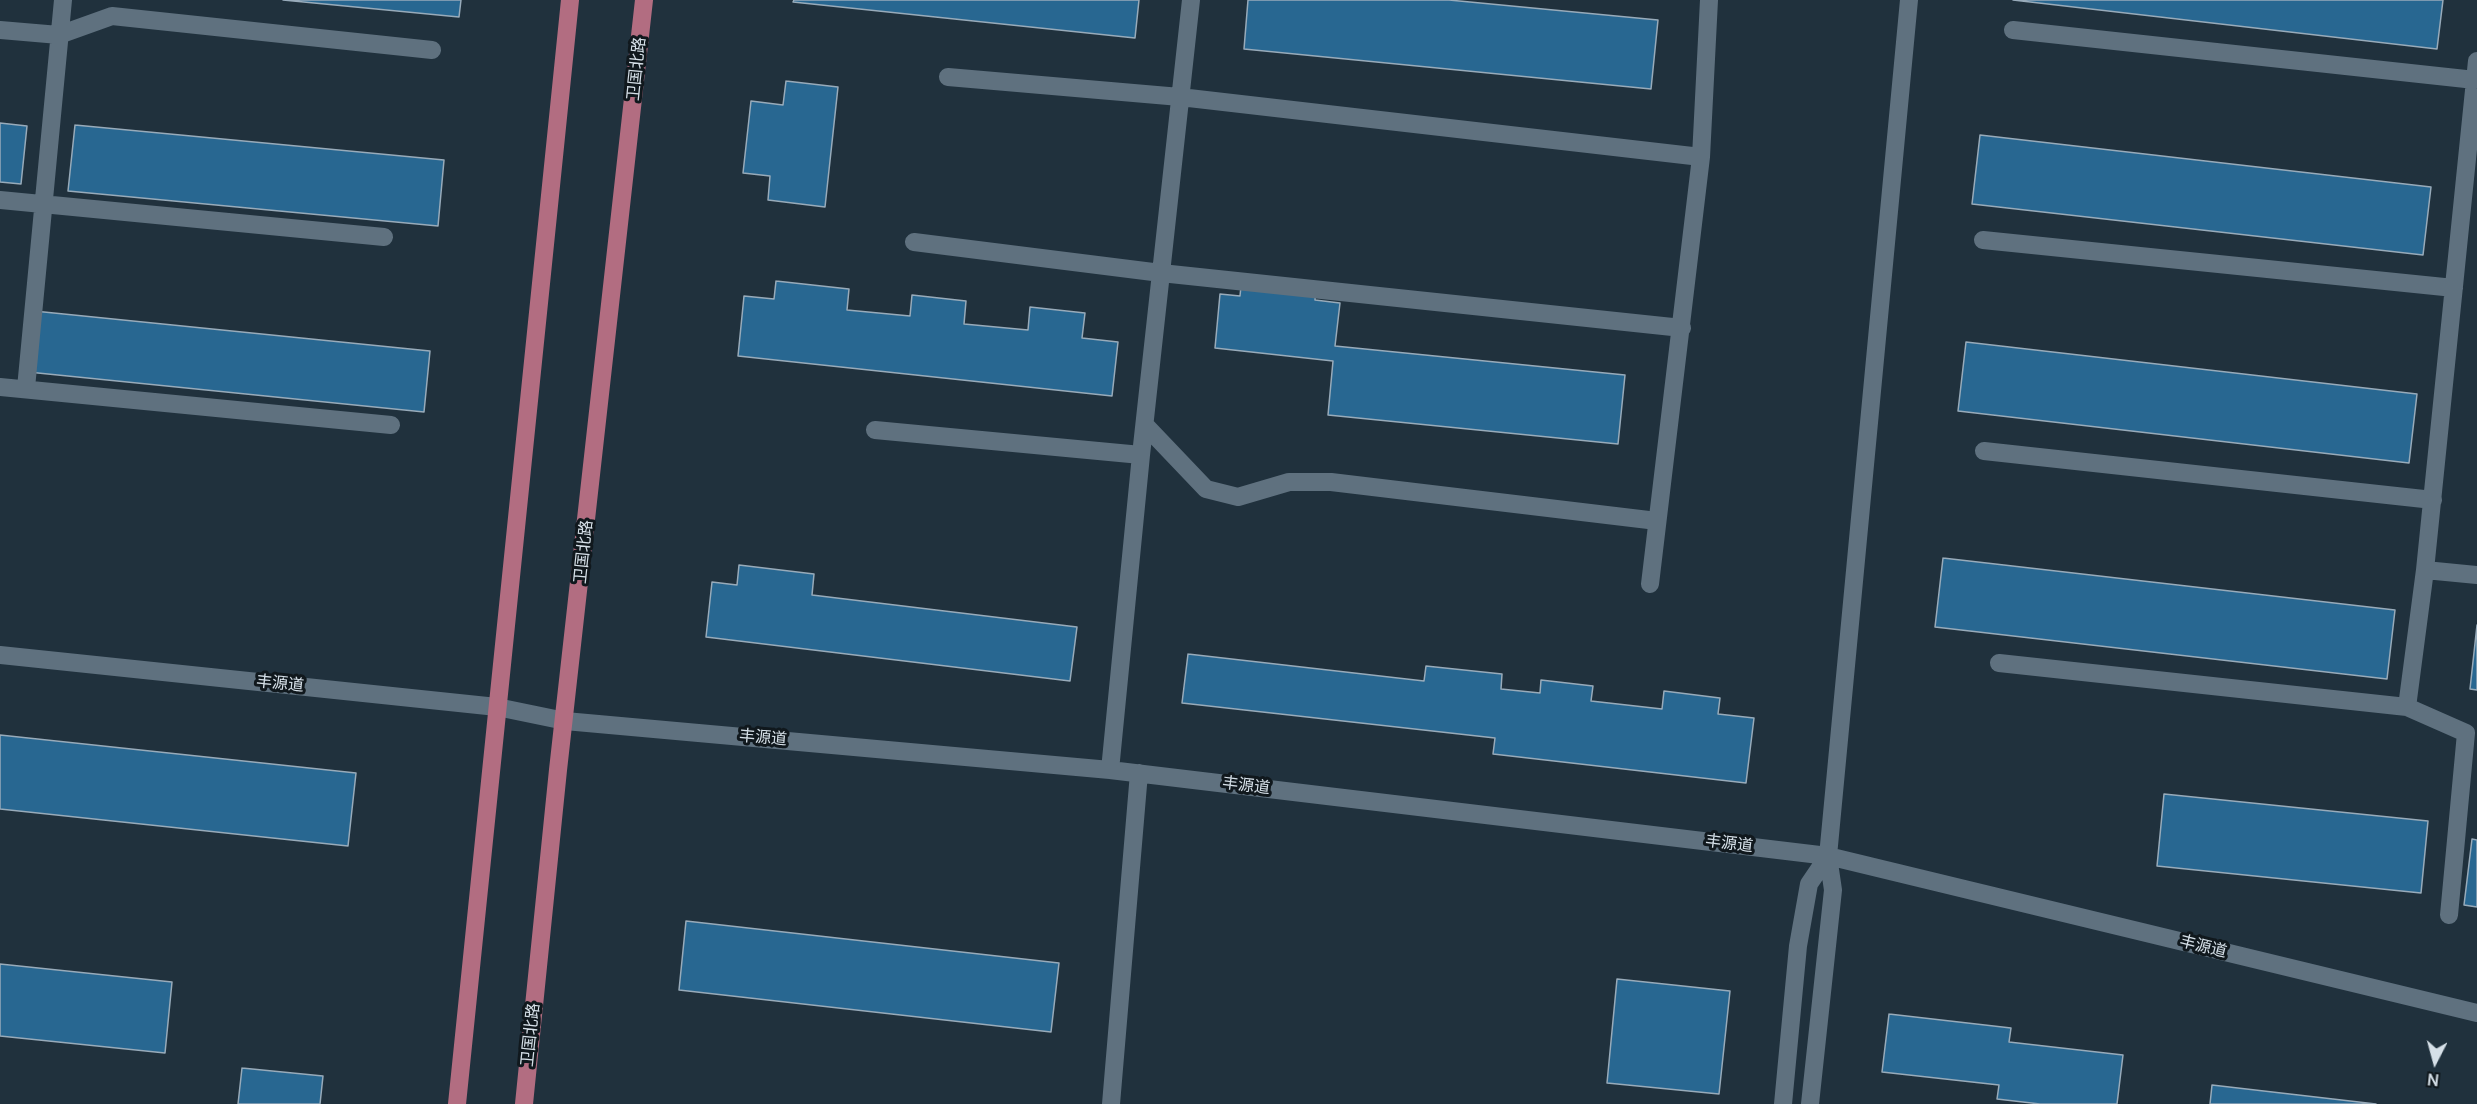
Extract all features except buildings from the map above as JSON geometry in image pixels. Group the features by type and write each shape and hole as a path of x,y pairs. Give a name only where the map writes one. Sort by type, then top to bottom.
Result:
{"main road":[{"path":"457,1104 570,0"},
{"name":"卫国北路","path":"524,1104 558,770 644,0"}],"street":[{"path":"26,388 63,0"},
{"path":"1110,770 1141,455 1191,0"},
{"path":"1650,584 1701,156 1709,0"},
{"path":"1810,1104 1833,890 1828,856 1909,0"},
{"path":"0,30 59,35 112,16 432,50"},
{"path":"2013,30 2475,80"},
{"path":"2407,707 2426,570 2477,61"},
{"path":"948,77 1180,98 1701,156"},
{"path":"0,200 384,237"},
{"path":"1983,240 2454,288"},
{"path":"914,243 1161,273 1682,328"},
{"path":"0,387 391,425"},
{"path":"1145,425 1206,489 1239,496 1289,482 1331,482 1657,521"},
{"path":"875,430 1141,455"},
{"path":"1984,451 2433,500"},
{"path":"2426,570 2477,575"},
{"name":"丰源道","path":"0,655 497,707 565,720 1139,773 1828,856 2477,1013"},
{"path":"1999,663 2407,707 2472,734 2449,915"},
{"path":"1111,1104 1139,773"},
{"path":"1783,1104 1798,946 1809,884 1828,856"}]}
